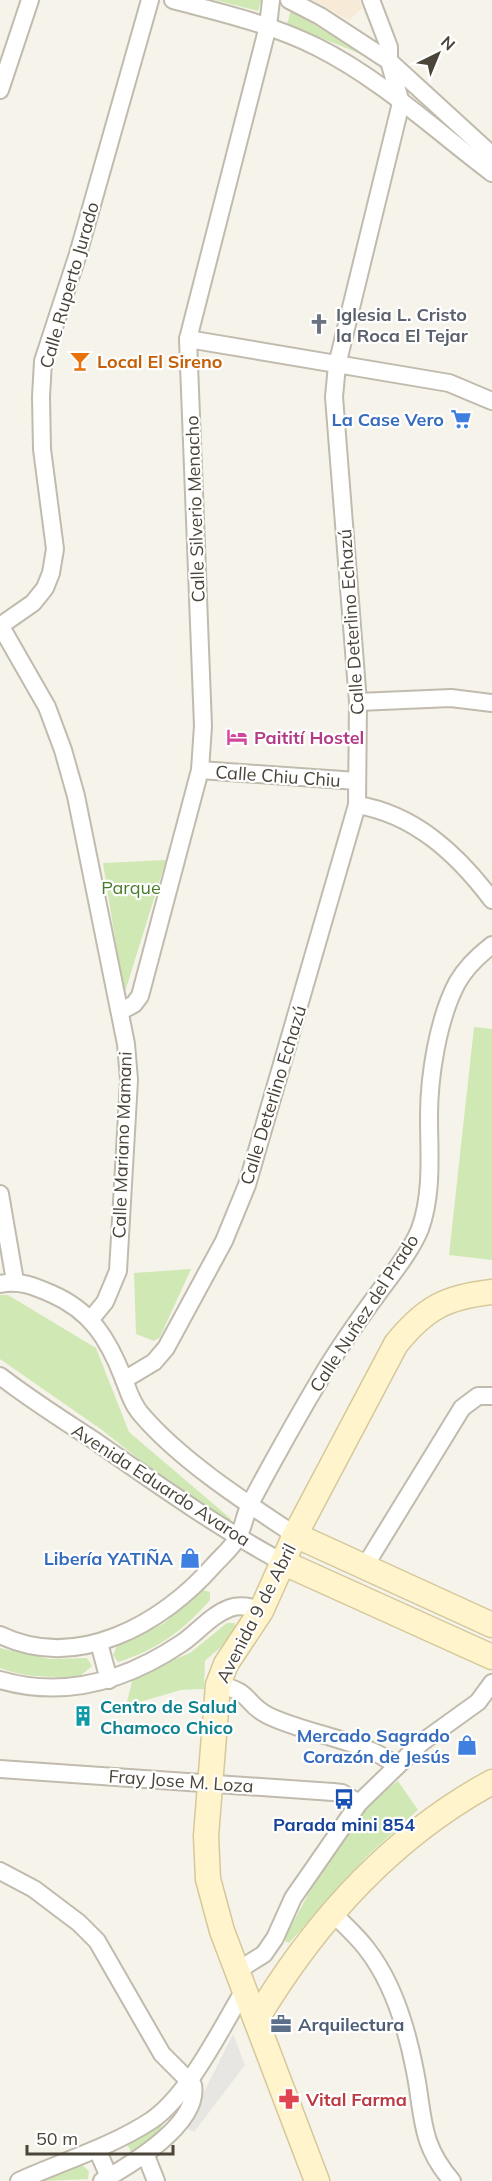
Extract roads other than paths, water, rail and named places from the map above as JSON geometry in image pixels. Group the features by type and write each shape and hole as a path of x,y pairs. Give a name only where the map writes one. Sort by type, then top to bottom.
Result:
{"main road":[{"name":"Avenida 9 de Abril","path":"317,2181 222,1931 208,1879 209,1784 218,1685 226,1664 261,1611 295,1535 396,1344 411,1325 429,1310 449,1300 492,1292"},
{"name":"Avenida Eduardo Avaroa","path":"295,1535 492,1625"},
{"name":"Avenida Eduardo Avaroa","path":"284,1563 492,1657"},
{"path":"256,2020 282,1977 332,1912 376,1866 425,1826 492,1782"}],"street":[{"path":"0,90 30,0"},
{"name":"Calle Ruperto Jurado","path":"0,625 33,603 45,588 51,573 55,549 42,449 43,361 78,254 150,0"},
{"path":"173,0 268,26 316,47 365,74 492,173"},
{"name":"Calle Silverio Menacho","path":"121,1011 134,1004 140,996 200,770 203,726 188,339 268,26 271,0"},
{"path":"289,0 320,16 389,61 492,155"},
{"name":"Calle Deterlino Echazú","path":"124,1380 148,1367 166,1348 224,1241 247,1185 357,805 358,702 334,397 337,365 401,104 389,61 389,47 371,0"},
{"path":"188,339 448,383 492,401"},
{"name":"Calle Mariano Mamani","path":"0,625 47,706 63,750 76,796 121,1011 129,1080 117,1271 105,1302 91,1319"},
{"path":"358,702 451,698 492,703"},
{"name":"Calle Chiu Chiu","path":"200,770 357,781"},
{"path":"357,805 378,808 398,816 426,833 450,852 492,900"},
{"name":"Calle Nuñez del Prado","path":"237,1538 249,1505 323,1373 399,1264 420,1229 430,1158 430,1088 436,1048 456,984 465,970 492,945"},
{"path":"0,1194 8,1282"},
{"name":"Avenida Eduardo Avaroa","path":"8,1282 65,1300 91,1319 105,1336 140,1413 168,1441 249,1505 295,1535"},
{"name":"Avenida Eduardo Avaroa","path":"0,1376 36,1404 237,1538 284,1563"},
{"path":"365,1566 462,1408 478,1396 492,1396"},
{"path":"0,1635 13,1641 44,1648 99,1643 146,1623 169,1607 198,1584 237,1538"},
{"path":"0,1680 34,1688 81,1687 109,1680 170,1651 230,1608 243,1605 261,1611"},
{"path":"99,1643 109,1680"},
{"path":"19,2181 98,2149 153,2119 168,2105 188,2079 241,1980 275,1938 293,1898 359,1803 396,1766 440,1728 478,1702 492,1683"},
{"path":"218,1685 238,1688 265,1714 305,1732 364,1749 396,1766"},
{"name":"Fray Jose M. Loza","path":"0,1769 333,1792 342,1793 359,1803"},
{"path":"0,1871 34,1889 79,1923 97,1941 162,2054 176,2070 188,2079 194,2090 184,2115 168,2136 146,2156 106,2179 98,2149"},
{"path":"332,1912 367,1949 388,1986 404,2025 416,2072 420,2113 429,2146 452,2181"},
{"path":"146,2156 156,2181"}],"place":[{"name":"Iglesia L. Cristo la Roca El Tejar","path":"319,324"},
{"name":"Local El Sireno","path":"80,361"},
{"name":"La Case Vero","path":"461,419"},
{"name":"Paitití Hostel","path":"237,737"},
{"name":"Libería YATIÑA","path":"190,1558"},
{"name":"Centro de Salud Chamoco Chico","path":"83,1716"},
{"name":"Mercado Sagrado Corazón de Jesús","path":"467,1745"},
{"name":"Parada mini 854","path":"344,1799"},
{"name":"Arquilectura","path":"281,2024"},
{"name":"Vital Farma","path":"289,2099"}],"park label":[{"name":"Parque","path":"131,887"}]}
